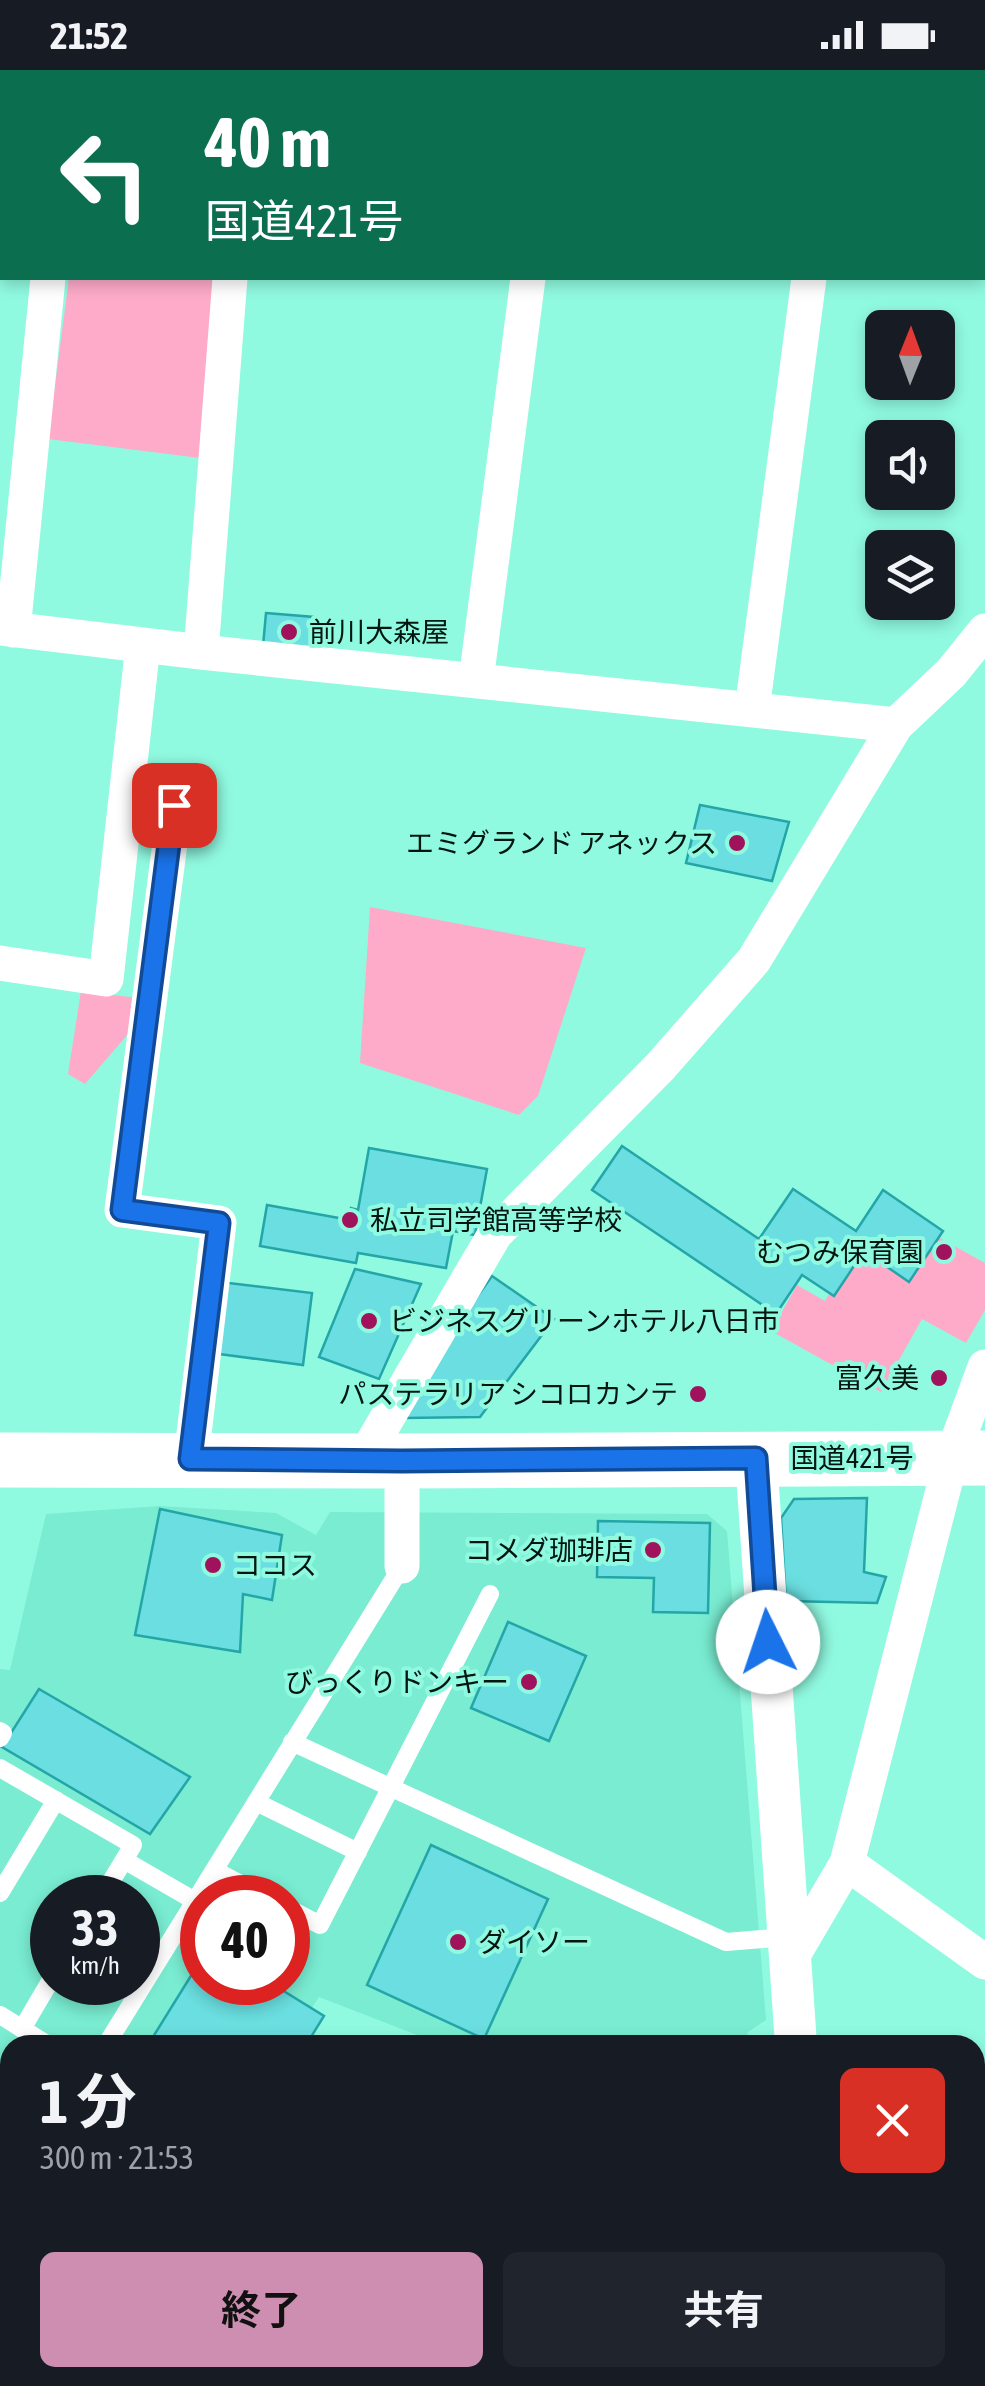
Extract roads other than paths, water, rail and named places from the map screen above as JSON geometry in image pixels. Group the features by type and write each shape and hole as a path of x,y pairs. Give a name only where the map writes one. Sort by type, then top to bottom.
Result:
{"highway":[{"name":"国道421号","path":"0,1460 968,1459"}],"street":[{"path":"48,280 6,629 896,725"},
{"path":"201,652 230,280"},
{"path":"476,680 528,280"},
{"path":"752,710 809,280"},
{"path":"402,1566 382,1461 495,1234 660,1067 754,960 896,725 951,673 985,631"},
{"path":"0,963 106,979 143,646"},
{"path":"174,805 122,1210 219,1223 190,1459"},
{"path":"788,1950 847,1862 968,1459 985,1367"},
{"path":"756,1458 791,2035"},
{"path":"847,1862 985,1962"}],"lane":[{"path":"211,1875 402,1566"},
{"path":"310,1920 320,1925 490,1594"},
{"path":"292,1742 726,1942 788,1950"},
{"path":"0,1768 133,1846 115,1875"},
{"path":"0,1893 56,1800"},
{"path":"256,1802 358,1852"},
{"path":"124,1860 180,1892"},
{"path":"214,1870 223,1875"},
{"path":"112,2035 180,1925"},
{"path":"22,2029 36,2005"},
{"path":"0,2016 32,2035"}],"place":[{"name":"前川大森屋","path":"289,632"},
{"name":"エミグランド アネックス","path":"737,843"},
{"name":"私立司学館高等学校","path":"350,1220"},
{"name":"むつみ保育園","path":"944,1252"},
{"name":"ビジネスグリーンホテル八日市","path":"369,1321"},
{"name":"富久美","path":"939,1378"},
{"name":"パステラリア シコロカンテ","path":"698,1394"},
{"name":"コメダ珈琲店","path":"653,1550"},
{"name":"ココス","path":"213,1565"},
{"name":"びっくりドンキー","path":"529,1682"},
{"name":"ダイソー","path":"458,1942"}]}
